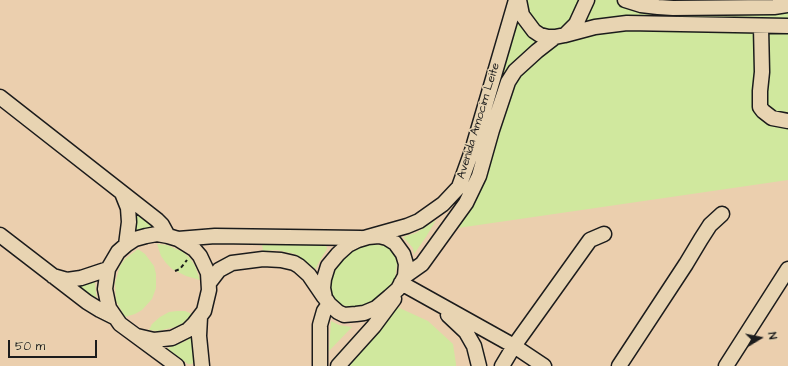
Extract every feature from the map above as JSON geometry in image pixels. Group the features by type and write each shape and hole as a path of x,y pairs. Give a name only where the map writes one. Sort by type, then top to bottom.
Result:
{"street":[{"name":"Avenida Amocim Leite","path":"517,0 522,15 534,31 540,35 548,37 560,36"},
{"name":"Avenida Amocim Leite","path":"517,0 472,151 459,187 443,204 419,221 348,245 338,254 328,266 323,288 327,301 338,312 344,314 364,313 376,308 390,298 402,283 422,264 466,203 478,176 508,82 515,71 537,51 576,24 587,0"},
{"path":"625,0 658,8 753,8 788,5"},
{"path":"560,36 594,27 627,23 761,27 788,26"},
{"path":"761,27 762,72 760,107 772,118 788,121"},
{"path":"0,97 157,220 173,237 186,244 194,251 204,265 209,283 207,304 200,317 188,330 172,338 154,340 137,336"},
{"path":"122,193 128,208 129,222 126,245"},
{"path":"619,366 710,225 722,214"},
{"path":"176,366 137,336 128,331 114,317 109,308 106,298 105,284 108,269 118,252 135,239 157,234 173,237 215,236 366,238 380,236 387,238 396,243 403,254 406,264 402,283 514,346 544,366"},
{"path":"502,366 514,346 590,240 604,234"},
{"path":"0,235 51,276 87,302 114,317"},
{"path":"209,283 219,270 227,264 263,259 281,260 294,263 299,266 312,279 318,290 327,301"},
{"path":"51,276 66,280 97,274 108,269"},
{"path":"726,366 788,269"},
{"name":"Avenida Amocim Leite","path":"338,366 385,312 402,283"},
{"path":"430,298 466,332 474,346 479,366"},
{"name":"Avenida Amocim Leite","path":"320,366 320,326 327,301"},
{"path":"200,317 199,336 202,366"}],"path":[{"path":"175,271 180,269 194,251"}],"green space":[{"path":"521,0 788,0 788,180 451,229"},
{"path":"135,212 152,227 136,231 137,219"},
{"path":"436,220 414,254 413,248 403,237 416,233"},
{"path":"157,244 167,245 183,252 190,258 195,266 200,280 186,276 172,269 161,256"},
{"path":"262,244 323,245 327,247 327,249 315,270 295,254 277,250 263,251"},
{"path":"371,244 385,246 391,249 395,254 397,264 395,278 387,290 371,303 356,307 341,305 332,295 330,285 332,275 337,265 346,255 358,248"},
{"path":"138,249 145,254 154,266 156,274 156,288 152,299 142,310 125,317 116,301 115,283 120,266 125,259"},
{"path":"94,281 95,283 97,302 77,285"},
{"path":"393,305 428,321 453,344 456,366 339,366"},
{"path":"185,311 192,314 183,323 175,327 158,331 149,330 152,324 160,317 169,312"},
{"path":"331,321 339,325 352,327 329,351"},
{"path":"192,336 194,361 192,364 188,364 168,348 186,341"}]}
